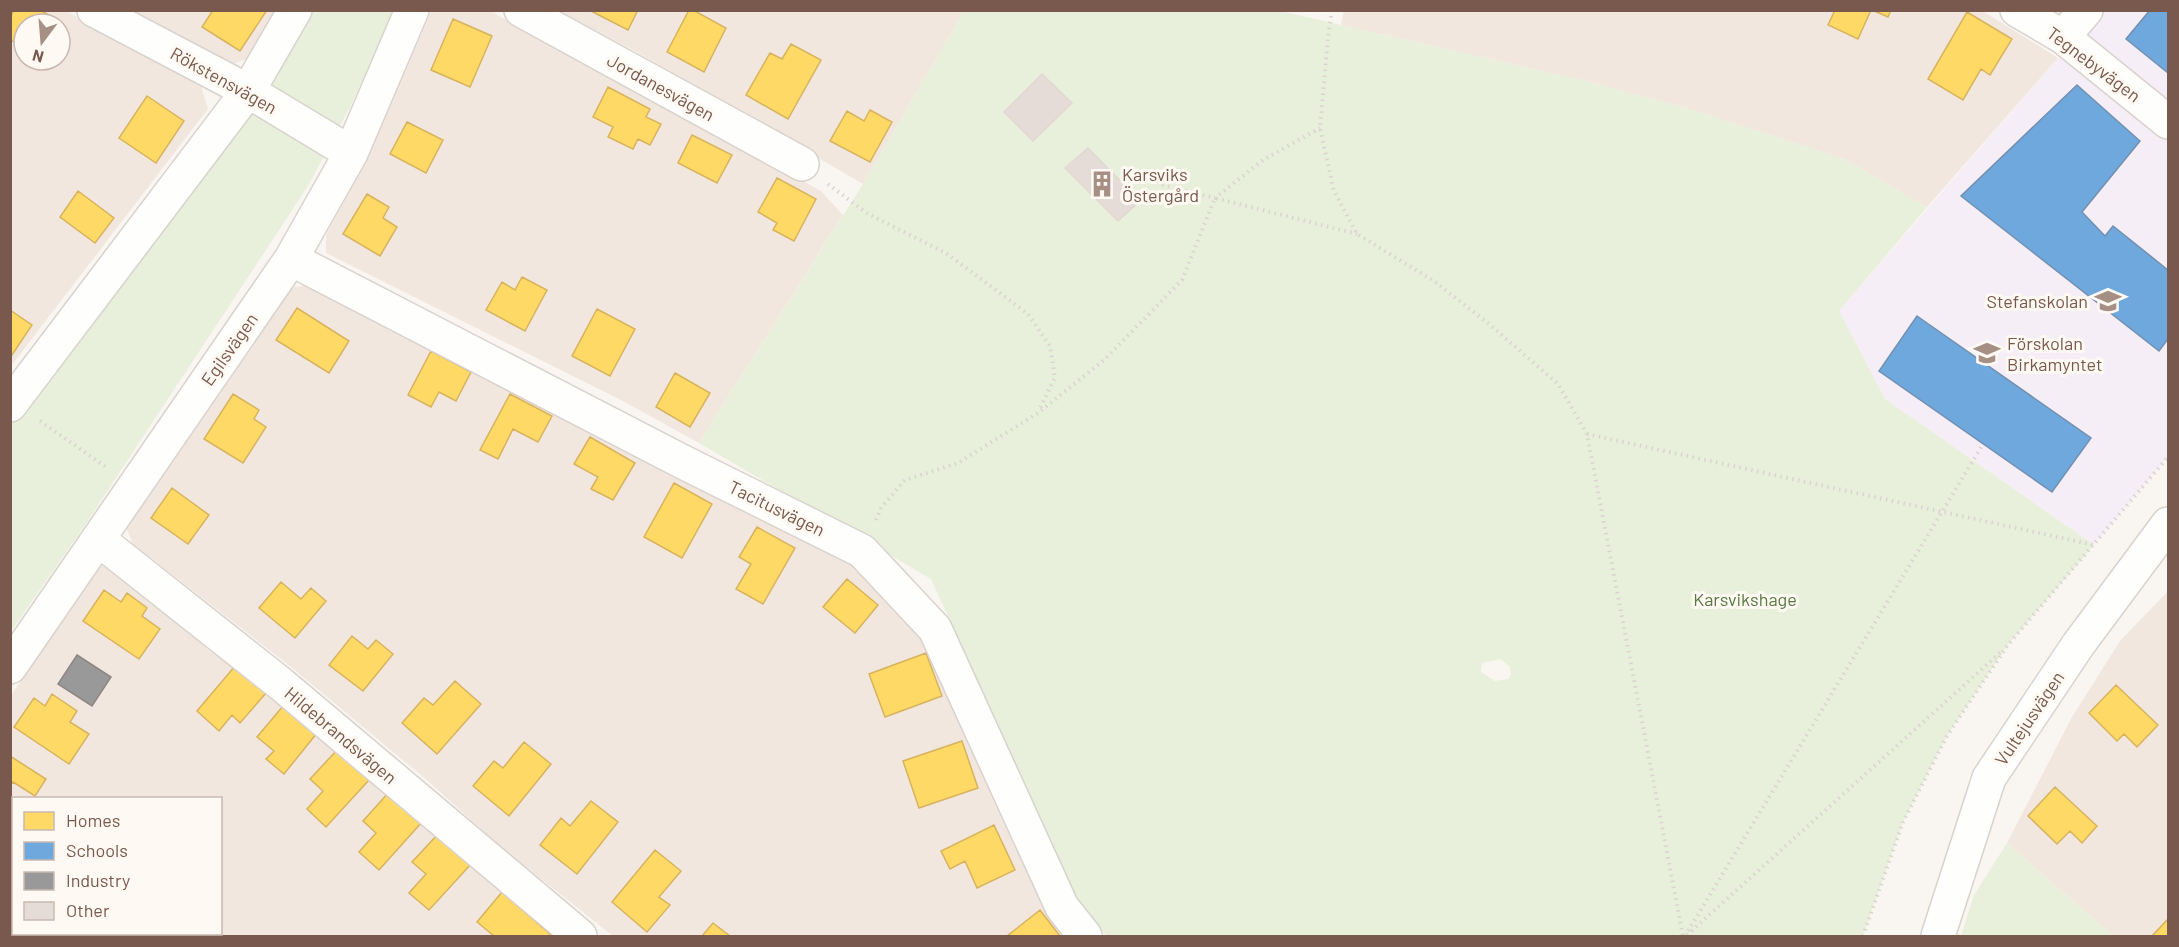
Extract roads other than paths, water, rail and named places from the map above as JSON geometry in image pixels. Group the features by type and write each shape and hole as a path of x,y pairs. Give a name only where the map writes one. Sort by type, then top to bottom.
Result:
{"street":[{"name":"Rökstensvägen","path":"94,10 248,91 351,153"},
{"path":"11,403 248,91 295,10"},
{"name":"Egilsvägen","path":"10,667 291,259 351,153 412,10"},
{"name":"Jordanesvägen","path":"521,10 802,164"},
{"name":"Tegnebyvägen","path":"2017,10 2063,37 2169,122"},
{"path":"2063,37 2086,10"},
{"name":"Tacitusvägen","path":"291,259 683,462 862,550 935,629 1062,907 1085,936"},
{"name":"Vultejusvägen","path":"1938,936 1989,778 2078,645 2169,524"},
{"name":"Hildebrandsvägen","path":"98,539 281,684 580,936"}],"place":[{"name":"Karsviks Östergård","path":"1102,184"},
{"name":"Stefanskolan","path":"2108,301"},
{"name":"Förskolan Birkamyntet","path":"1987,353"}],"park label":[{"name":"Karsvikshage","path":"1745,599"}]}
